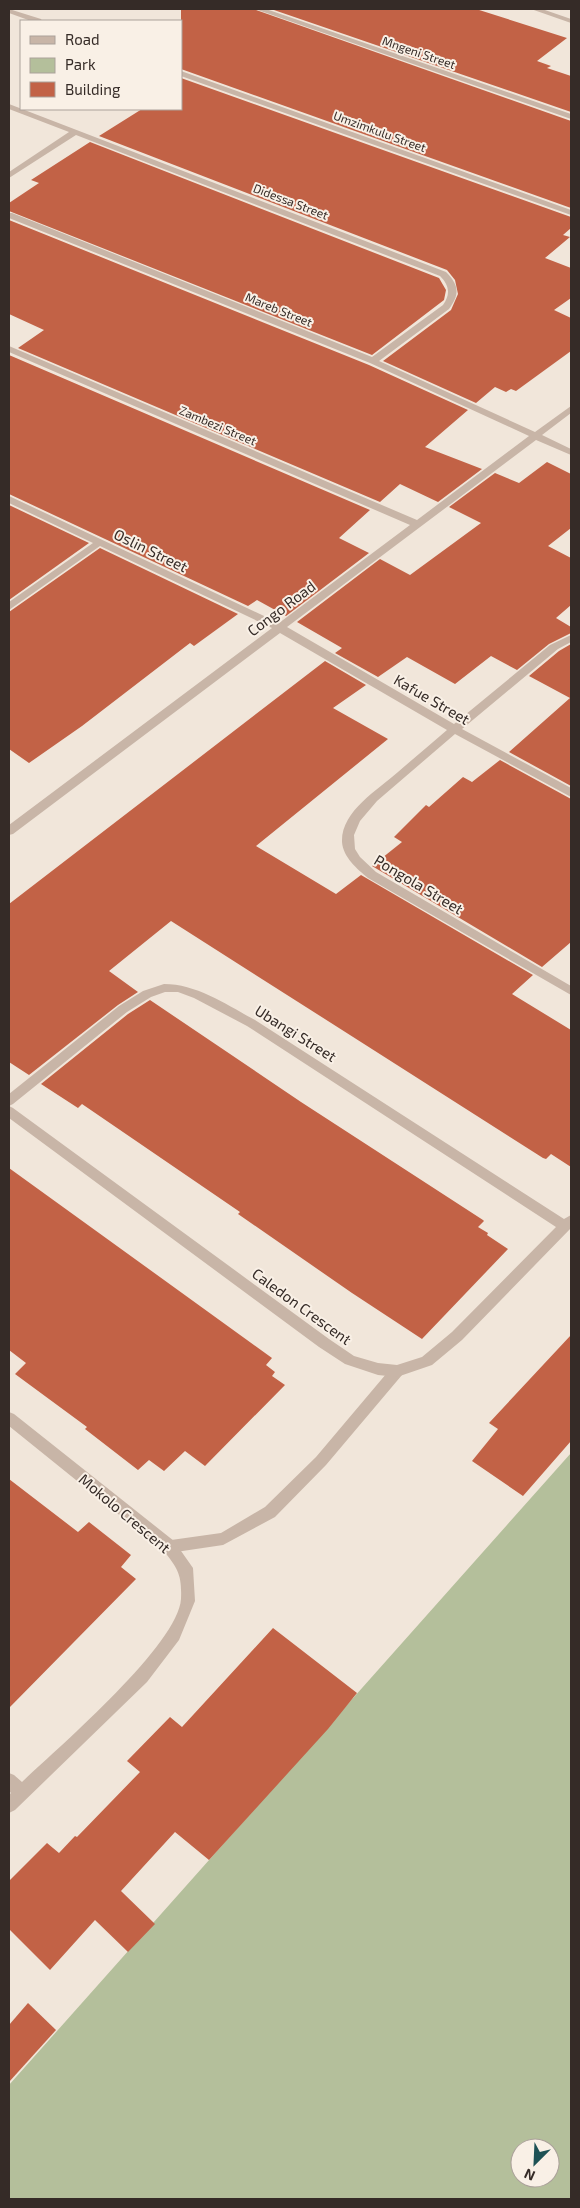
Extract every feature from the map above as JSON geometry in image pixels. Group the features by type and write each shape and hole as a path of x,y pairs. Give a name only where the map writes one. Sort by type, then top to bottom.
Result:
{"street":[{"name":"Mngeni Street","path":"259,9 571,117"},
{"path":"535,9 571,21"},
{"path":"9,11 35,20"},
{"name":"Umzimkulu Street","path":"182,73 571,214"},
{"name":"Didessa Street","path":"9,106 443,274 450,281 454,289 453,298 446,307 373,361"},
{"path":"9,176 76,131"},
{"name":"Mareb Street","path":"9,215 373,361 535,436"},
{"name":"Zambezi Street","path":"9,349 417,524"},
{"name":"Congo Road","path":"9,831 571,409"},
{"path":"535,436 571,452"},
{"name":"Oslin Street","path":"9,499 280,628"},
{"path":"9,607 100,542"},
{"name":"Kafue Street","path":"280,628 454,729 571,793"},
{"name":"Pongola Street","path":"571,638 554,647 454,729 362,810 351,828 348,845 353,859 372,875 571,991"},
{"name":"Ubangi Street","path":"9,1101 123,1009 147,994 164,988 179,988 198,994 251,1023 568,1223"},
{"name":"Caledon Crescent","path":"9,1111 324,1343 350,1360 378,1369 397,1371 427,1361 457,1336 568,1223"},
{"path":"169,1546 223,1539 270,1512 321,1461 397,1371"},
{"name":"Mokolo Crescent","path":"9,1418 169,1546 186,1568 188,1600 174,1635 142,1677 9,1805"},
{"path":"9,1780 21,1792"}],"green space":[{"path":"571,1453 571,2199 9,2199 9,2085"}],"building":[{"path":"181,9 253,9 571,121 571,208 182,69"},
{"path":"271,9 476,9 567,38 537,61 551,66 547,68 571,76 571,112"},
{"path":"182,78 571,217 571,228 563,235 570,237 545,258 571,268 571,298 554,310 571,318 571,351 516,391 511,389 506,392 495,387 476,403 383,361 451,310 458,294 455,280 447,270 99,136 140,110 182,110"},
{"path":"90,142 439,278 446,290 444,300 372,355 9,211 9,203 39,183 31,180"},
{"path":"9,220 369,365 468,410 425,447 482,469 438,502 400,484 380,502 18,348 44,330 9,314"},
{"path":"9,355 370,510 339,538 369,553 286,616 257,600 248,606 9,494"},
{"path":"547,462 571,474 571,528 548,546 571,558 571,605 556,618 571,627 571,633 549,644 517,670 491,656 455,684 407,657 378,677 335,653 342,648 297,622 380,559 410,575 481,523 449,507 495,473 519,483"},
{"path":"9,505 89,543 9,600"},
{"path":"100,548 238,614 194,646 190,643 82,726 29,763 9,749 9,612"},
{"path":"571,644 571,786 509,752 570,698 529,676 559,651"},
{"path":"325,661 366,685 333,708 388,739 256,846 336,894 361,875 533,975 512,994 571,1030 571,1167 551,1154 546,1159 543,1158 171,921 109,971 138,992 118,1005 29,1075 9,1062 9,904"},
{"path":"500,760 571,799 571,942 542,967 372,866 402,842 394,837 426,805 429,807 463,777 472,782"},
{"path":"150,1000 301,1102 483,1220 478,1227 508,1249 422,1339 352,1293 238,1214 240,1212 82,1104 78,1108 41,1084 128,1014"},
{"path":"9,1168 272,1358 266,1365 275,1372 272,1376 285,1385 205,1466 185,1451 164,1471 149,1460 138,1470 85,1429 87,1427 15,1374 26,1363 9,1350"},
{"path":"571,1335 571,1441 523,1496 472,1461 498,1429 489,1423"},
{"path":"9,1479 78,1532 89,1522 131,1555 121,1567 136,1579 9,1708"},
{"path":"273,1628 357,1693 328,1729 209,1860 175,1832 121,1891 155,1924 128,1952 95,1920 50,1970 9,1929 9,1881 47,1843 59,1853 75,1836 77,1837 140,1772 127,1761 170,1717 182,1727"},
{"path":"28,2003 56,2030 9,2082 9,2025"}]}
